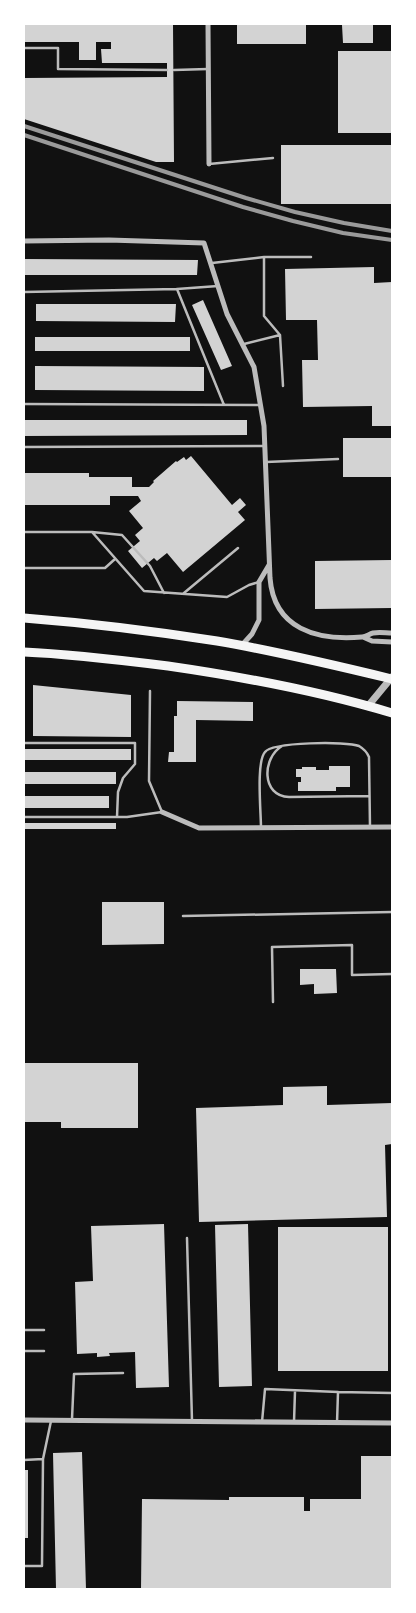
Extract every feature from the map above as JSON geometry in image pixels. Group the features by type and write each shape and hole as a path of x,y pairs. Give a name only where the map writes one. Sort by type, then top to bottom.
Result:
{"main road":[{"path":"24,618 146,631 242,646 392,678"},
{"path":"24,652 112,659 206,672 297,689 390,712 392,721"}],"street":[{"path":"208,24 209,164"},
{"path":"24,241 109,240 204,243 227,314 254,367 262,405 266,446 269,564 272,596 279,610 289,621 312,634 363,637 374,633 392,633"},
{"path":"242,646 252,634 259,620 259,582 269,564"},
{"path":"363,637 372,641 392,642"},
{"path":"368,706 392,678"},
{"path":"162,812 199,828 392,827"},
{"path":"24,1420 392,1423"}],"lane":[{"path":"24,48 58,48 58,69 167,70"},
{"path":"174,70 208,69"},
{"path":"209,164 273,158"},
{"path":"264,257 264,316 280,335 283,386"},
{"path":"210,263 264,257 311,258"},
{"path":"24,292 177,289 218,286"},
{"path":"177,289 224,405"},
{"path":"242,344 280,335"},
{"path":"24,404 262,405"},
{"path":"24,447 266,446"},
{"path":"266,462 338,459"},
{"path":"24,532 92,532 122,535 150,566 164,593"},
{"path":"92,532 144,591 227,597 249,585 259,582"},
{"path":"182,594 238,548"},
{"path":"24,568 105,568 115,559"},
{"path":"24,817 118,817 162,812 149,781 150,691"},
{"path":"24,743 135,743 135,764 123,778 118,792 118,817"},
{"path":"370,796 282,797 273,791 269,782 269,762 275,752 289,744 346,744 359,747 369,757 370,796 370,828"},
{"path":"261,828 260,764 265,751 271,747 284,746"},
{"path":"184,916 392,912"},
{"path":"273,1002 272,948 352,946 352,975 392,974"},
{"path":"187,1238 192,1422"},
{"path":"24,1330 44,1330"},
{"path":"24,1351 44,1351"},
{"path":"72,1421 74,1374 123,1372"},
{"path":"262,1422 265,1390 392,1394"},
{"path":"294,1423 295,1390"},
{"path":"337,1423 338,1392"},
{"path":"24,1566 42,1566 43,1459 51,1421"},
{"path":"24,1460 43,1459"}],"building":[{"path":"24,24 173,24 174,162 156,162 24,119 24,78 167,77 167,63 102,63 101,49 111,49 111,42 96,42 96,60 79,60 79,42 24,42"},
{"path":"237,24 306,24 306,44 237,44"},
{"path":"342,25 373,25 373,43 343,43"},
{"path":"338,51 392,51 392,133 338,133"},
{"path":"281,145 392,145 392,204 281,204"},
{"path":"24,259 198,260 197,275 24,275"},
{"path":"374,267 374,283 392,282 392,426 372,426 372,406 303,407 302,360 318,360 317,320 286,320 285,269"},
{"path":"203,300 232,366 221,370 192,305"},
{"path":"36,304 176,304 175,322 36,321"},
{"path":"35,337 190,337 190,351 35,351"},
{"path":"35,366 204,367 204,391 35,390"},
{"path":"24,420 247,420 247,435 24,436"},
{"path":"343,438 392,438 392,477 343,477"},
{"path":"191,456 232,505 240,498 246,505 238,512 245,520 183,572 167,553 157,561 154,558 142,568 128,551 140,541 135,535 143,528 129,511 141,501 138,496 110,496 110,505 24,505 24,473 89,473 89,477 132,477 132,487 149,487 153,481 176,461 184,457 186,460"},
{"path":"392,560 392,608 315,609 315,561"},
{"path":"33,685 131,695 131,737 33,736"},
{"path":"177,701 253,702 253,721 196,720 196,762 168,762 169,752 174,752 174,716 177,716"},
{"path":"24,749 131,749 131,760 24,760"},
{"path":"329,766 350,766 350,787 336,787 336,791 298,791 298,782 301,782 301,777 296,777 296,769 316,767 316,770 329,770"},
{"path":"24,772 116,772 116,784 24,784"},
{"path":"24,796 109,796 109,808 24,808"},
{"path":"24,823 116,823 116,829 24,829"},
{"path":"102,902 164,902 164,944 102,945"},
{"path":"300,969 336,969 337,993 314,994 314,984 300,985"},
{"path":"25,1063 138,1063 138,1128 61,1128 61,1122 25,1122"},
{"path":"327,1086 327,1105 392,1103 392,1144 385,1145 387,1217 199,1222 196,1108 283,1105 283,1087"},
{"path":"164,1224 169,1387 136,1388 135,1352 109,1353 110,1356 97,1357 97,1353 77,1354 75,1282 93,1281 91,1226"},
{"path":"248,1224 252,1386 219,1387 215,1225"},
{"path":"278,1227 388,1227 388,1371 278,1371"},
{"path":"82,1452 86,1589 56,1589 53,1453"},
{"path":"361,1456 392,1456 392,1589 141,1589 142,1499 229,1500 229,1497 304,1497 304,1511 310,1511 310,1499 361,1499"},
{"path":"24,1470 28,1470 28,1538 24,1538"}],"railway":[{"path":"24,126 295,212 392,231"},
{"path":"24,135 243,207 343,233 392,240"}]}
